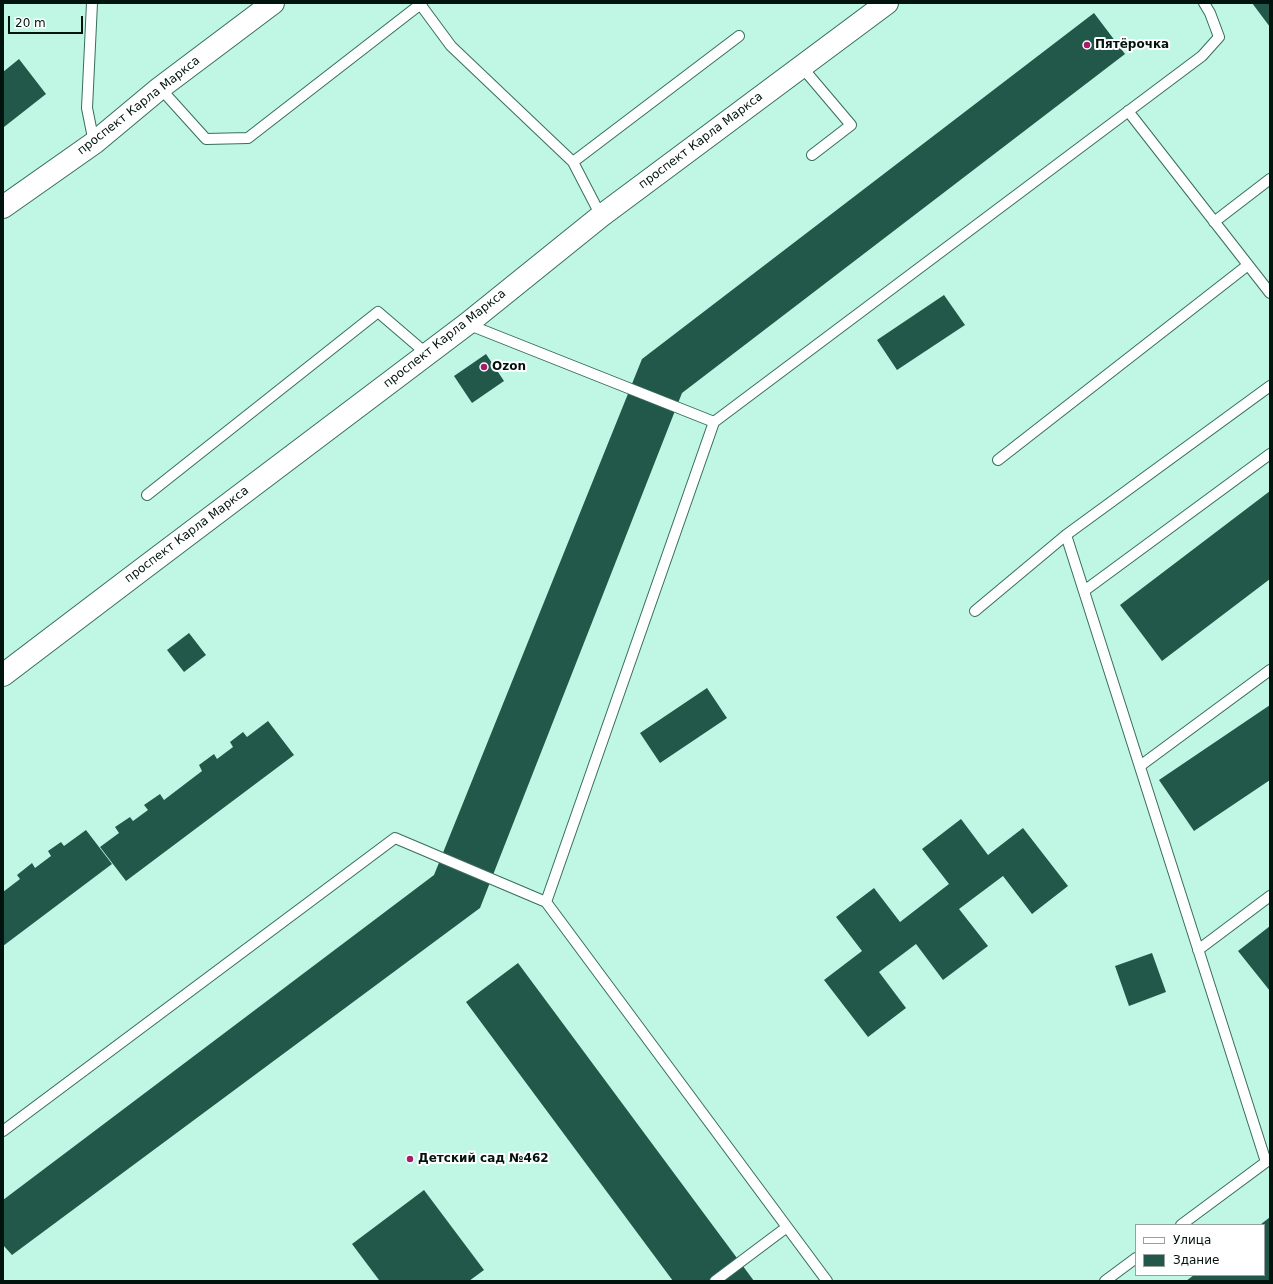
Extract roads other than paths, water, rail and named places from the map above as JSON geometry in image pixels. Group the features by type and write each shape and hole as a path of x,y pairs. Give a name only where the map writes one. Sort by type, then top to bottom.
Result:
{"main road":[{"name":"проспект Карла Маркса","path":"3,207 94,143 160,88 273,3"},
{"name":"проспект Карла Маркса","path":"3,675 467,324 601,216 887,3"}],"lane":[{"path":"92,3 87,108 94,143"},
{"path":"546,902 714,422 1202,56 1219,37 1210,13 1204,3"},
{"path":"160,88 206,139 248,138 421,4 451,46 573,162 601,216"},
{"path":"573,162 740,36"},
{"path":"802,66 851,125 812,155"},
{"path":"1128,111 1270,294"},
{"path":"1214,222 1270,179"},
{"path":"998,460 1248,265"},
{"path":"147,495 378,312 427,354"},
{"path":"467,324 714,422"},
{"path":"975,611 1066,535 1270,386"},
{"path":"1084,591 1270,454"},
{"path":"1066,535 1198,950 1268,1161 1182,1224"},
{"path":"1140,766 1270,670"},
{"path":"3,1131 395,838 546,902 827,1281"},
{"path":"1198,950 1270,896"},
{"path":"714,1281 787,1227"},
{"path":"1104,1281 1135,1259"}],"place":[{"name":"Пятёрочка","path":"1087,45"},
{"name":"Ozon","path":"484,367"},
{"name":"Детский сад №462","path":"410,1159"}]}
